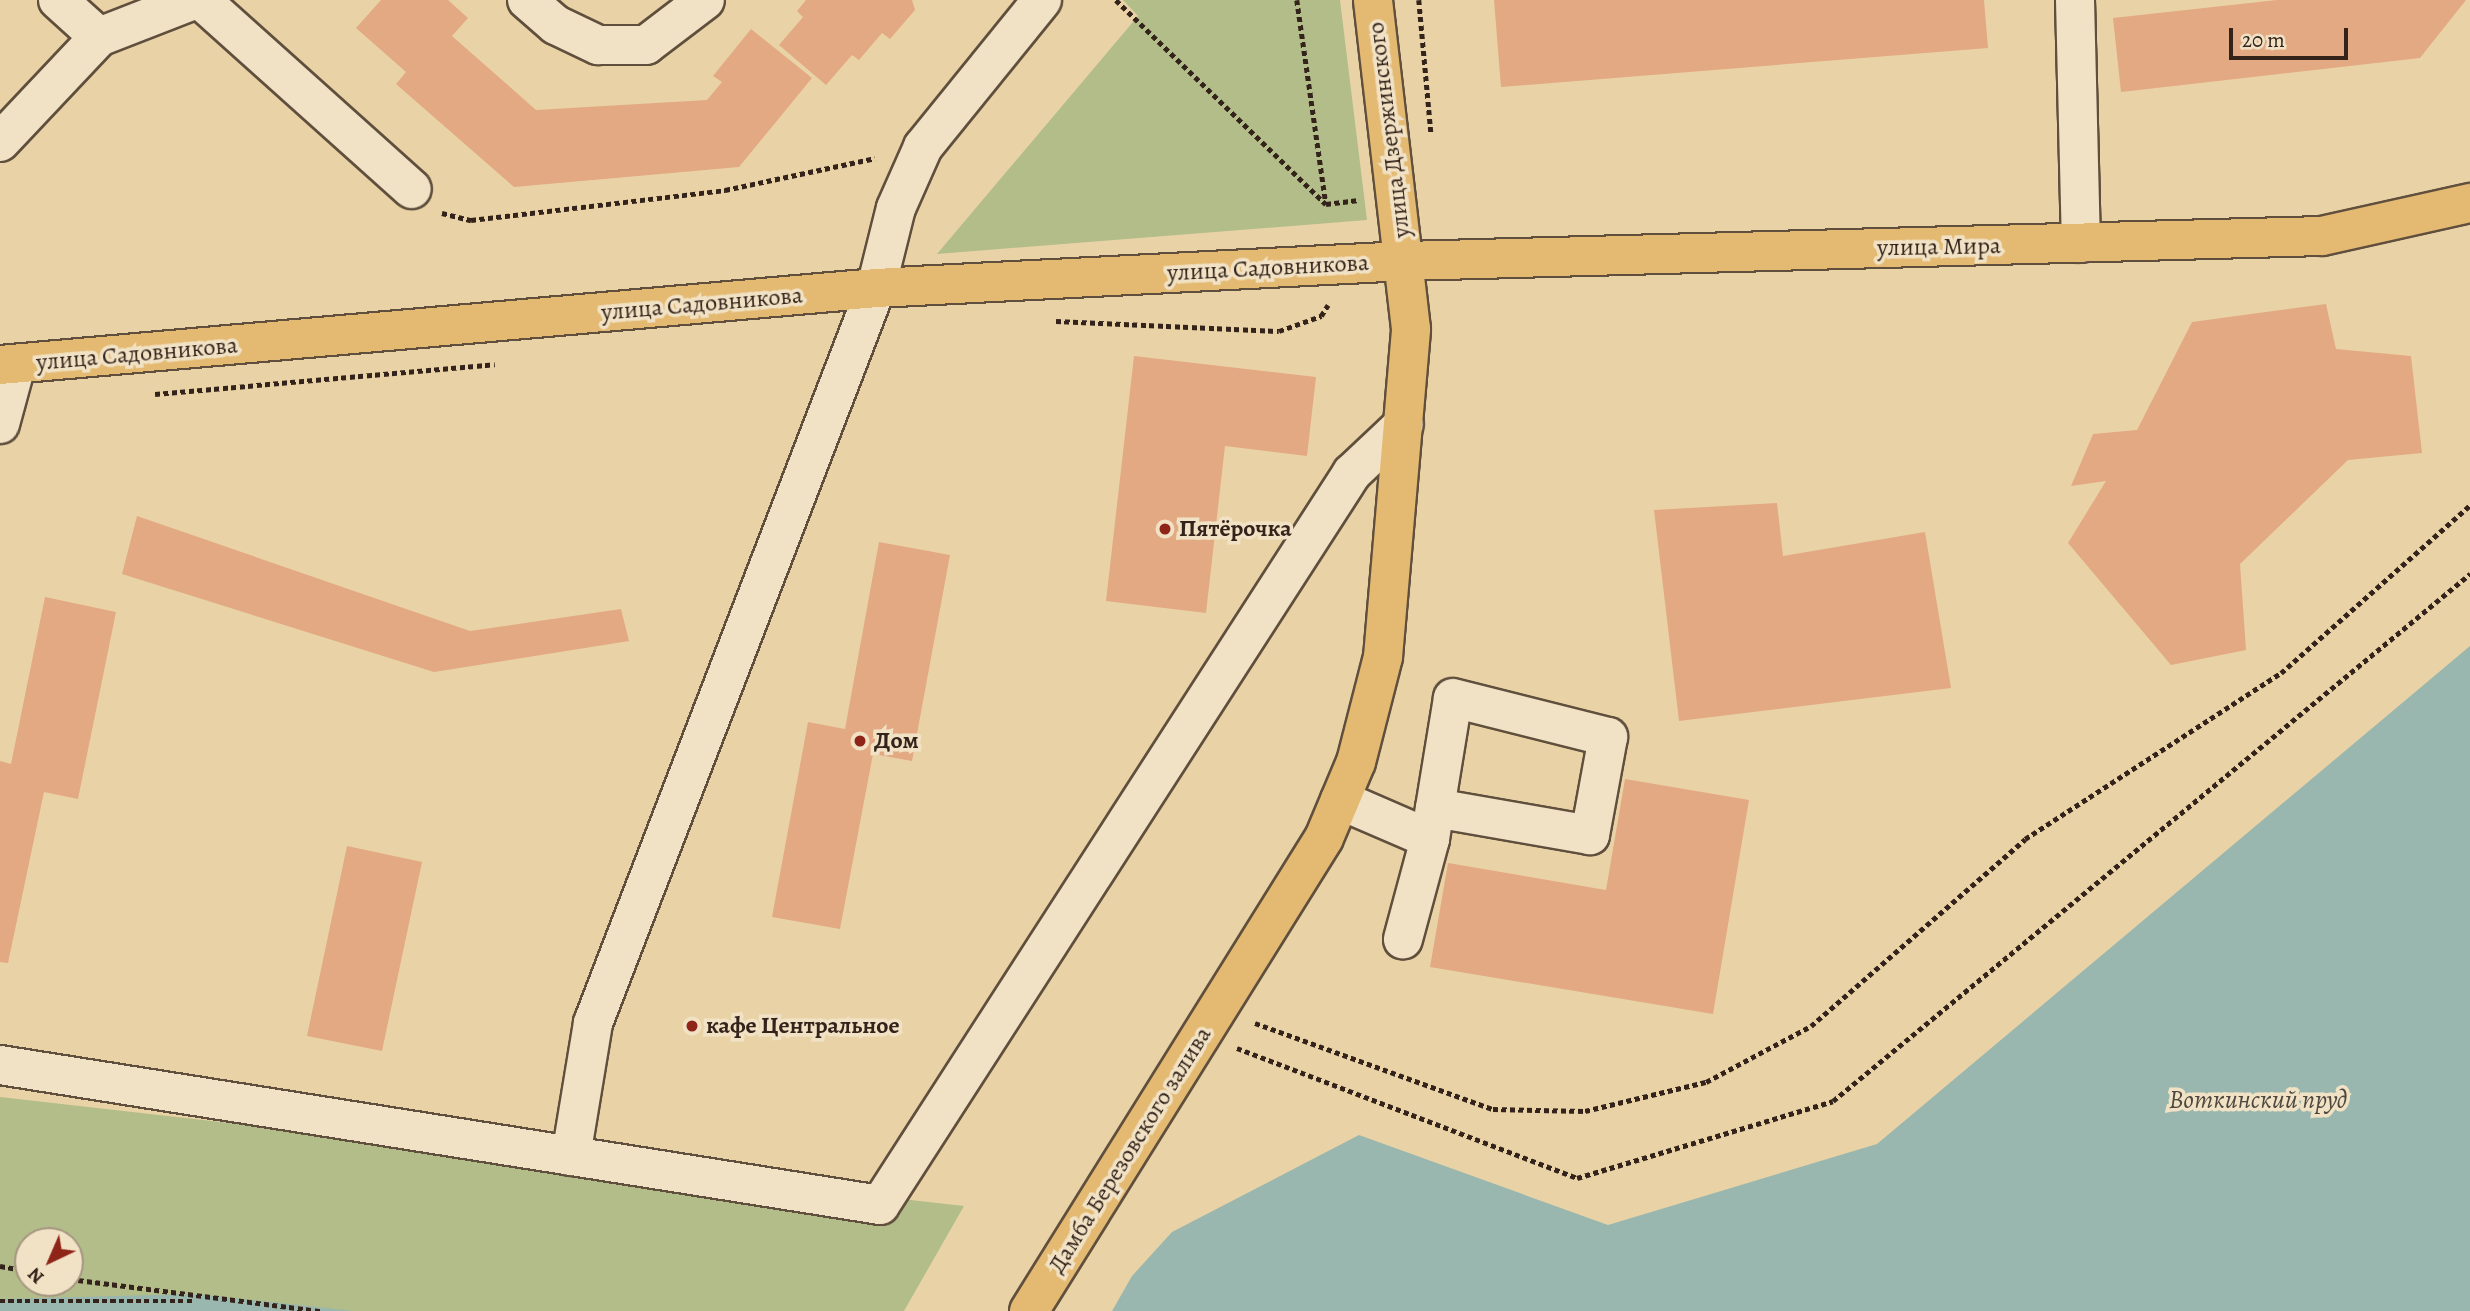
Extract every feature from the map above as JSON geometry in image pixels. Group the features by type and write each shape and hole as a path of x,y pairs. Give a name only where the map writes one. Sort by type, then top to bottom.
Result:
{"main road":[{"name":"улица Дзержинского","path":"1340,800 1383,657 1411,329 1373,0"},
{"name":"улица Мира","path":"1405,261 2322,236 2470,203"},
{"name":"улица Садовникова","path":"8,365 876,288 1405,261"},
{"name":"Дамба Березовского залива","path":"1028,1311 1238,1004 1340,800"}],"street":[{"path":"58,0 99,37"},
{"path":"0,142 99,37 194,0"},
{"path":"201,0 412,189"},
{"path":"527,0 556,25 598,45 646,44 705,0"},
{"path":"571,1156 593,1023 876,288 897,208 923,147 1042,0"},
{"path":"2075,0 2081,243"},
{"path":"0,424 8,365"},
{"path":"0,1065 880,1205 1352,472 1404,424"},
{"path":"1340,800 1432,823 1590,835 1608,737 1453,698 1432,823 1403,939"}],"path":[{"path":"1116,0 1326,204 1297,0"},
{"path":"1419,0 1432,135"},
{"path":"412,189 433,209 471,220 725,190 923,147"},
{"path":"1045,321 1279,331 1321,316 1330,293"},
{"path":"138,395 502,363"},
{"path":"1238,1004 1493,1109 1585,1111 1706,1082 1811,1026 2025,839 2167,753 2281,673 2470,505"},
{"path":"1230,1045 1577,1178 1833,1101 2470,575"},
{"path":"84,1281 205,1301 321,1311"},
{"path":"0,1301 205,1301"}],"green space":[{"path":"1123,0 1340,0 1367,220 937,254 1138,16"},
{"path":"0,1097 964,1206 904,1311 0,1311"}],"water":[{"name":"Воткинский пруд","path":"2470,646 2470,1311 1112,1311 1132,1276 1172,1232 1359,1135 1608,1225 1877,1144"},
{"path":"195,1294 354,1311 0,1311 0,1299"}],"building":[{"path":"381,0 448,0 468,18 452,36 536,110 707,100 722,82 713,76 751,29 812,78 739,167 514,187 396,84 406,72 356,28"},
{"path":"806,0 912,0 915,10 890,39 882,33 859,60 852,55 826,85 779,45 803,17 797,11"},
{"path":"1494,0 1984,0 1988,48 1501,87"},
{"path":"2277,0 2466,0 2420,58 2121,92 2113,18"},
{"path":"2326,304 2336,349 2411,356 2422,453 2348,460 2240,564 2246,650 2171,665 2068,543 2106,481 2071,486 2093,434 2137,430 2192,322"},
{"name":"Пятёрочка","path":"1134,356 1316,377 1307,456 1225,446 1206,613 1106,601"},
{"path":"1777,503 1783,556 1925,532 1951,688 1679,721 1654,510"},
{"path":"137,516 470,631 621,609 629,641 434,672 122,574"},
{"name":"Дом","path":"879,542 950,555 912,761 873,754 840,929 772,917 808,722 845,729"},
{"path":"45,597 116,612 78,799 44,792 8,963 0,962 0,761 11,764"},
{"path":"1625,779 1749,800 1713,1014 1430,967 1448,863 1606,890"},
{"path":"347,846 422,862 382,1051 307,1036"}],"place":[{"name":"Пятёрочка","path":"1165,529"},
{"name":"Дом","path":"860,741"},
{"name":"кафе Центральное","path":"692,1026"}]}
